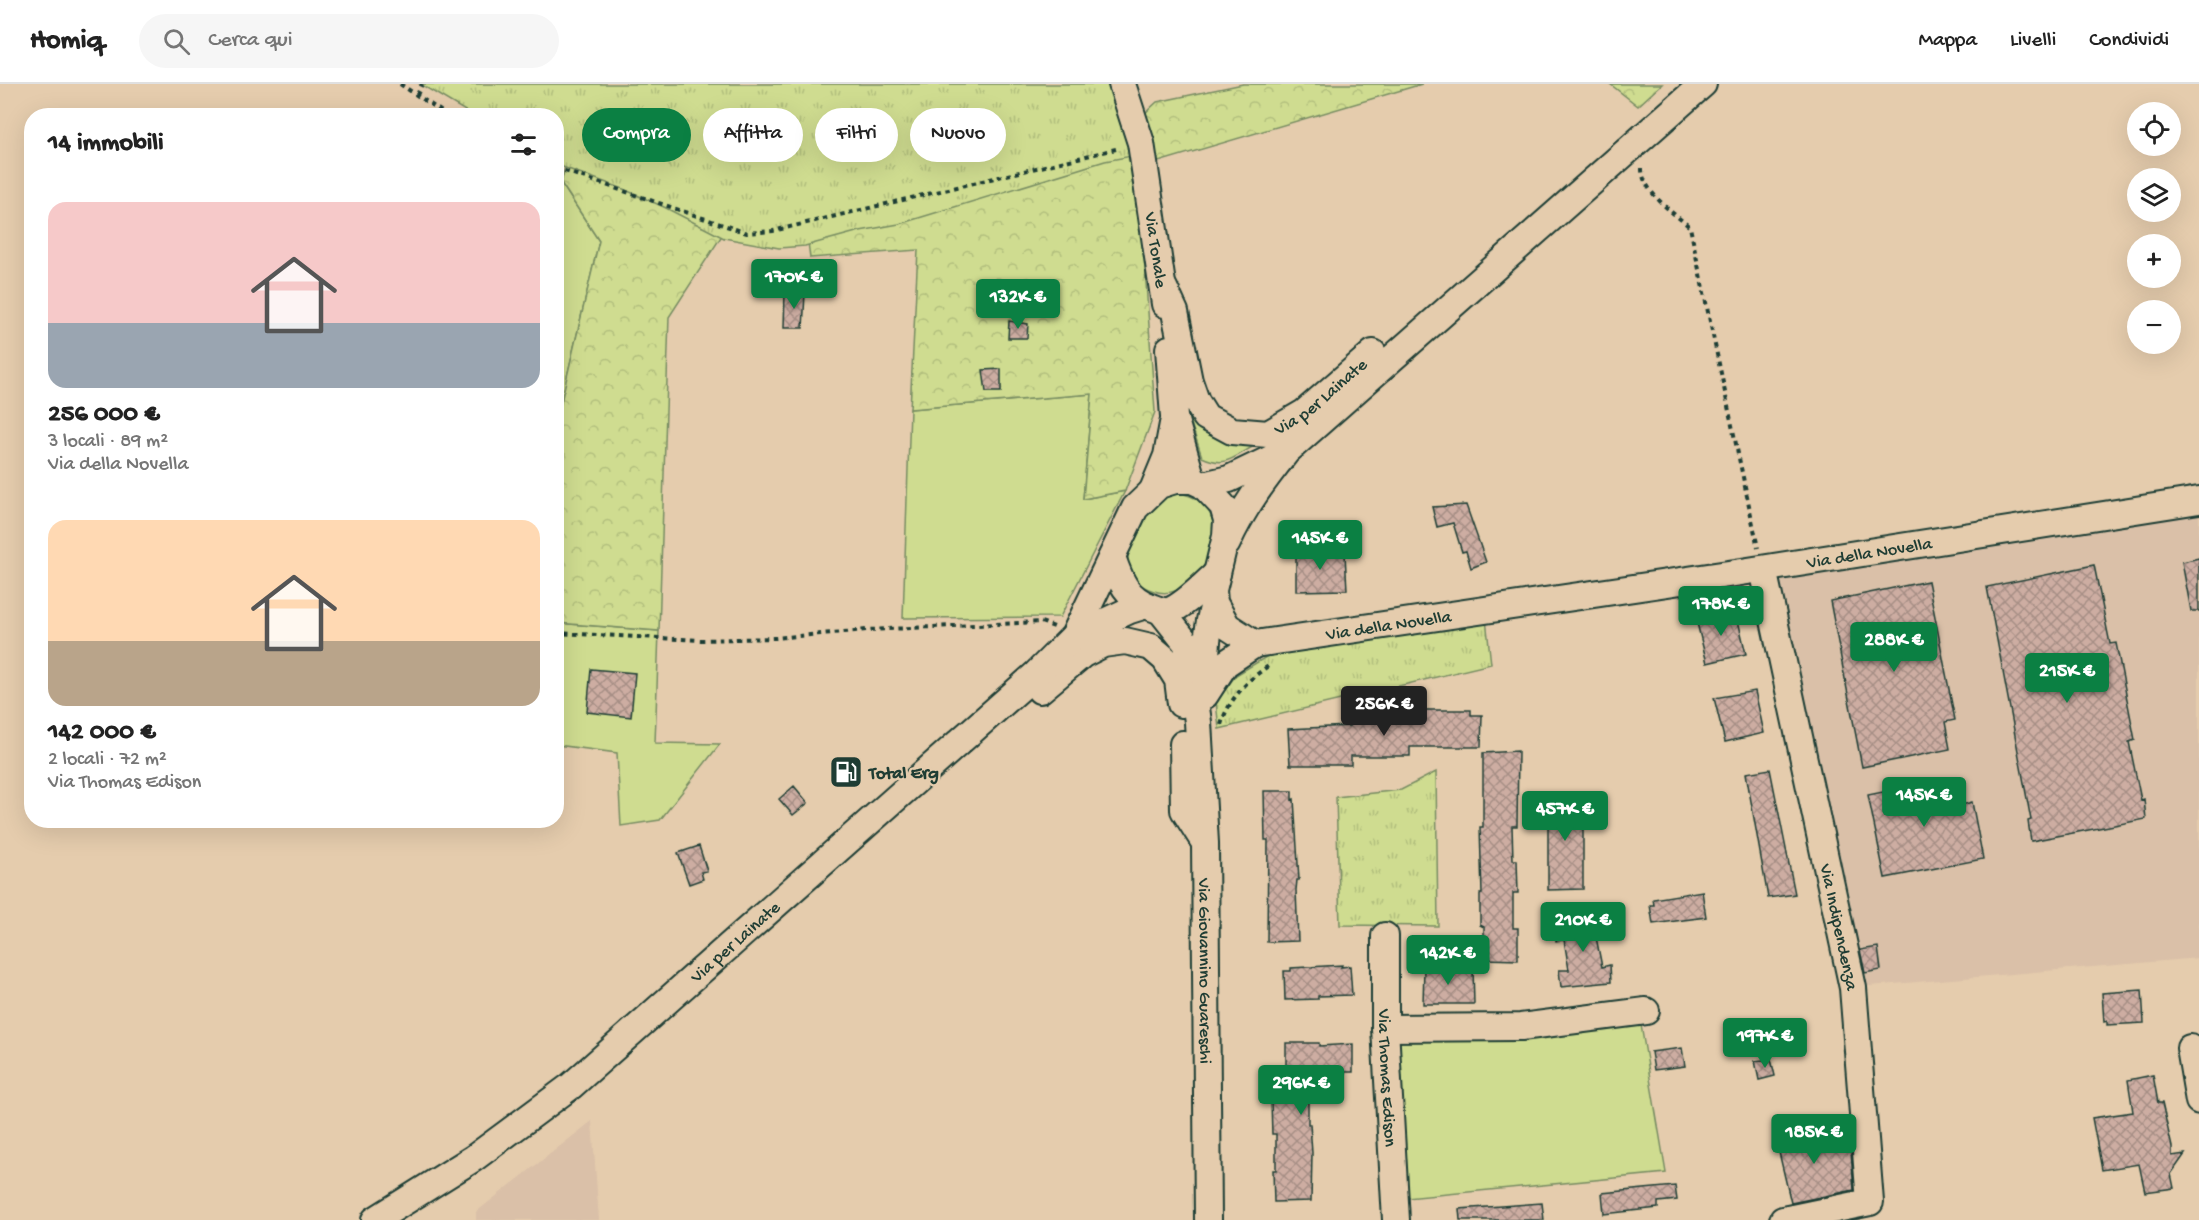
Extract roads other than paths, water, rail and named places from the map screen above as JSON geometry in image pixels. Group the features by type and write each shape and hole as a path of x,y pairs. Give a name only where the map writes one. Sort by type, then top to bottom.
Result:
{"street":[{"name":"Via Tonale","path":"1122,84 1141,143 1164,288 1174,417"},
{"name":"Via per Lainate","path":"1220,563 1236,521 1260,485 1287,451 1703,84"},
{"name":"Via per Lainate","path":"1164,288 1176,312 1189,381 1196,401 1206,417 1232,431 1268,434 1304,413 1405,326 1478,283"},
{"path":"1174,417 1197,483 1175,480 1159,485 1153,490 1135,508 1112,557 1123,587 1135,600 1169,611 1183,603 1220,563"},
{"path":"1153,490 1167,456 1174,417"},
{"name":"Via per Lainate","path":"1197,483 1229,479 1287,451"},
{"name":"Via per Lainate","path":"1196,647 1208,625 1214,603 1213,590 1227,520 1223,506 1197,483"},
{"name":"Via della Novella","path":"1196,647 1247,649 2199,500"},
{"name":"Via per Lainate","path":"375,1220 474,1158 571,1086 1036,674 1074,636 1112,557"},
{"name":"Via Indipendenza","path":"1763,569 1853,988 1870,1202 1783,1220"},
{"path":"1204,695 1226,664 1247,649 1227,626 1214,603"},
{"name":"Via per Lainate","path":"1074,636 1130,610 1154,608"},
{"path":"1154,608 1196,647 1209,726"},
{"path":"901,794 929,783 1083,654 1103,644 1125,641 1151,647 1165,659 1178,680 1184,810 1205,843"},
{"path":"1196,647 1209,726"},
{"name":"Via Giovannino Guareschi","path":"1208,1220 1205,843 1209,726"},
{"name":"Via Thomas Edison","path":"1385,936 1385,1028 1396,1220"},
{"path":"1385,1028 1521,1028 1646,1011"},
{"path":"2190,1048 2199,1101"}],"place":[{"name":"Total Erg","path":"846,772"}]}
